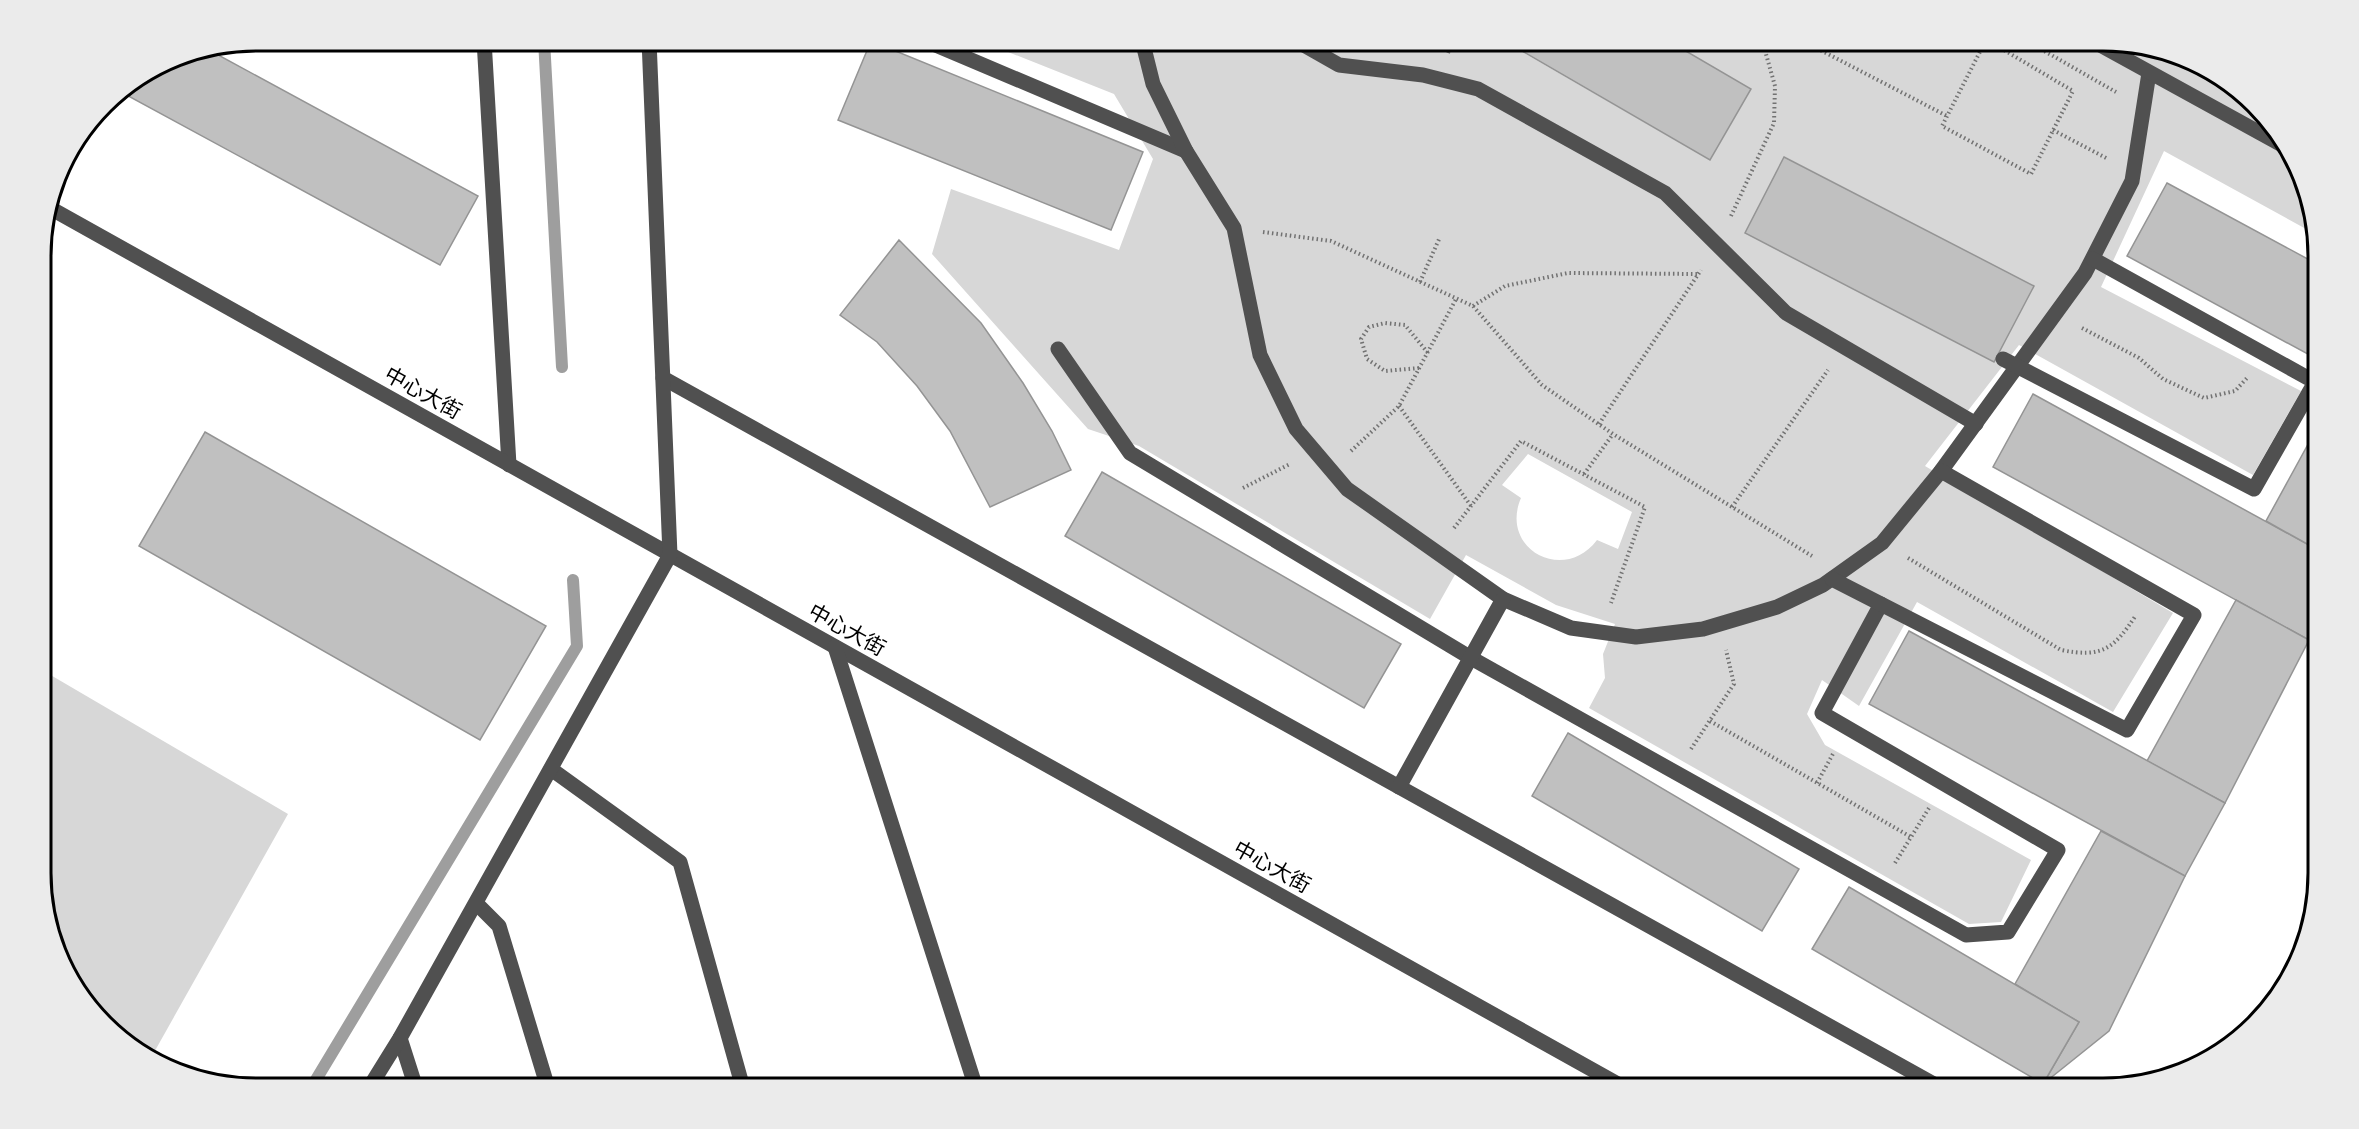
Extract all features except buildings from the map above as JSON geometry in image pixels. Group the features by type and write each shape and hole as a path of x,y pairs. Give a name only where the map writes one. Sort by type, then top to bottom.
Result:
{"street":[{"path":"485,51 509,465"},
{"path":"375,1078 400,1038 670,555 649,51"},
{"path":"950,51 1186,151"},
{"path":"1145,51 1153,84 1186,151 1234,228 1260,355 1296,429 1315,452 1347,489 1503,599 1571,628 1636,637 1702,629 1777,607 1832,579 1882,543 1976,424 2093,259 2132,180 2149,73"},
{"path":"1314,51 1339,65 1423,75 1478,90 1665,193 1786,313 1976,424"},
{"path":"2111,52 2271,139"},
{"name":"中心大街","path":"56,212 1607,1078"},
{"path":"2093,259 2308,378"},
{"path":"1058,349 1130,453 1471,658 1966,935 2008,932 2058,850 1822,713 1881,604"},
{"path":"2003,359 2254,489 2308,394"},
{"path":"663,378 1923,1078"},
{"path":"1832,579 2127,730 2194,615 1941,471"},
{"path":"1399,787 1503,599"},
{"path":"835,647 973,1078"},
{"path":"551,769 680,862 740,1078"},
{"path":"476,903 499,926 545,1078"},
{"path":"400,1038 413,1078"}],"path":[{"path":"1822,51 1947,116"},
{"path":"1980,51 1942,126 2031,174 2073,91 2005,51"},
{"path":"2044,51 2123,96"},
{"path":"2053,130 2113,162 2114,151"},
{"path":"1234,228 1331,241 1473,306 1542,385 1613,434 1816,559 1832,579"},
{"path":"1420,282 1440,237"},
{"path":"1473,306 1505,286 1568,273 1698,274"},
{"path":"1331,470 1399,406 1456,299"},
{"path":"2056,314 2139,358 2163,379 2204,398 2235,391 2268,356"},
{"path":"1420,368 1385,371 1367,359 1361,339 1369,327 1384,322 1405,325 1428,353"},
{"path":"1732,507 1844,347"},
{"path":"1399,406 1471,506"},
{"path":"1584,474 1613,434"},
{"path":"1436,552 1521,441 1646,507 1600,632"},
{"path":"1212,503 1315,452"},
{"path":"1882,543 2061,650 2088,655 2119,641 2151,591"},
{"path":"1676,773 1734,684 1720,623"},
{"path":"1710,722 1911,837"},
{"path":"1881,887 1943,784"}],"shaded area":[{"path":"1006,51 1520,51 1710,160 1751,89 1684,51 2103,51 2143,55 2181,67 2205,79 2228,93 2248,111 2266,131 2292,178 2301,203 2306,229 2164,151 2101,287 2301,391 2253,475 2019,345 1925,466 2173,613 2113,712 1917,602 1859,706 1822,680 1807,714 1825,745 2031,860 2001,922 1969,924 1589,708 1605,678 1603,654 1615,624 1556,605 1466,555 1430,619 1139,446 1088,429 932,254 951,189 1119,250 1153,159 1114,94","holes":["1785,157 2033,286 1745,233","1528,454 1632,512 1618,549 1597,540 1583,553 1568,559 1553,559 1538,555 1527,545 1519,532 1517,516 1521,498 1502,485"]},
{"path":"51,675 288,814 154,1050 131,1036 93,998 67,951 58,926 51,873"}],"waterway":[{"path":"545,51 562,367"},
{"path":"317,1078 577,646 573,580"}]}
